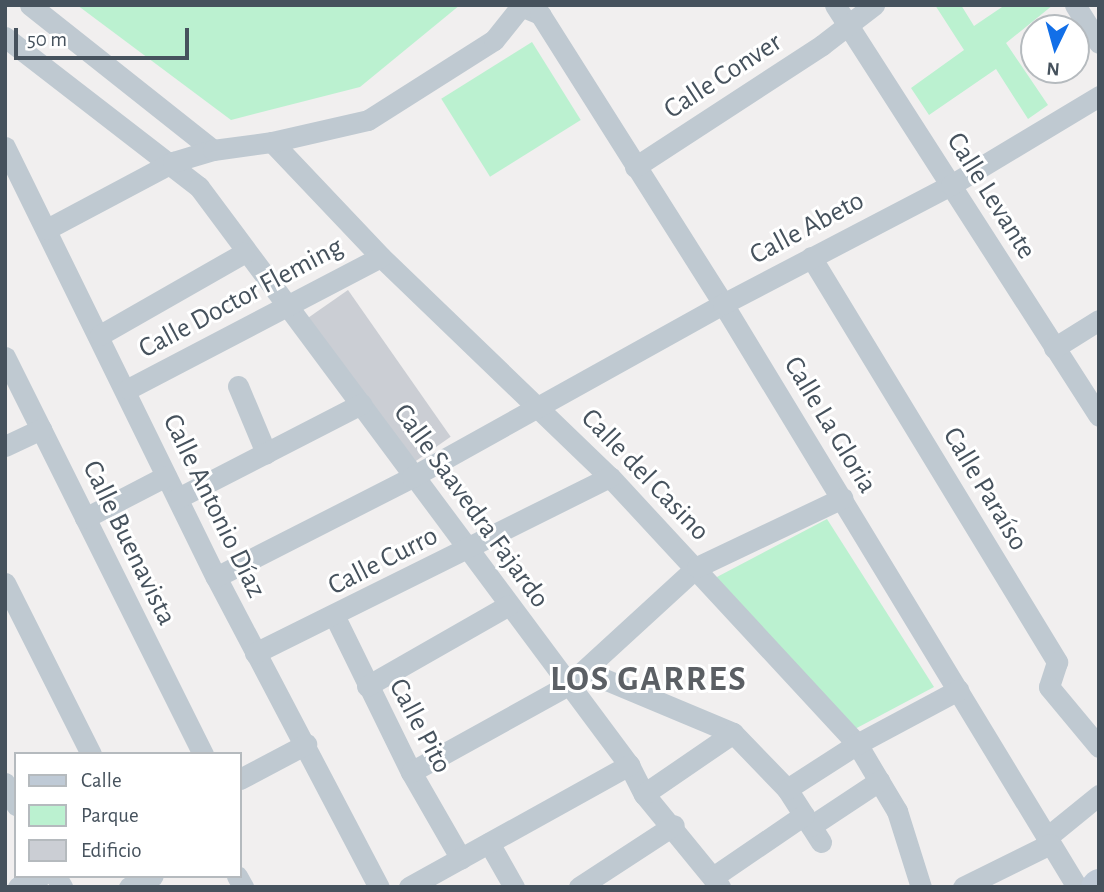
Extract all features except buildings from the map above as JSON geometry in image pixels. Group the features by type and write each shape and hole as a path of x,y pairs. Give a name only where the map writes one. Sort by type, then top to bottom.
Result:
{"street":[{"path":"30,5 212,150"},
{"name":"Calle Conver","path":"635,167 822,45 841,14 874,5"},
{"path":"1075,5 1099,43"},
{"path":"47,229 173,162 212,150 272,142 368,120 494,40 534,8"},
{"name":"Calle La Gloria","path":"534,8 723,304 1077,887"},
{"name":"Calle Levante","path":"841,14 1099,416"},
{"name":"Calle Saavedra Fajardo","path":"5,37 173,162 199,187 244,253 361,404 412,477 509,605 577,678 645,794 674,825 717,882"},
{"name":"Calle Abeto","path":"216,577 412,477 723,304 951,186 1099,96"},
{"name":"Calle del Casino","path":"272,142 381,257 610,477 857,744 897,811 921,887"},
{"name":"Calle Antonio Díaz","path":"5,147 128,389 166,476 216,577 379,887"},
{"path":"100,335 244,253"},
{"name":"Calle Doctor Fleming","path":"128,389 381,257"},
{"name":"Calle Paraíso","path":"811,257 1057,662 1049,687 1099,747"},
{"path":"1054,348 1099,320"},
{"name":"Calle Buenavista","path":"5,357 202,752"},
{"path":"238,386 266,453"},
{"path":"178,498 361,404"},
{"path":"5,446 41,429"},
{"path":"85,518 166,476"},
{"name":"Calle Curro","path":"255,653 335,617 610,477"},
{"path":"411,772 577,678 697,568 842,498"},
{"path":"5,583 90,752"},
{"path":"367,687 509,605"},
{"name":"Calle Pito","path":"335,617 411,772 461,859"},
{"path":"577,678 733,733 787,789 812,827"},
{"path":"787,789 857,744 958,690"},
{"path":"645,794 733,733"},
{"path":"242,778 306,744"},
{"path":"409,887 629,765"},
{"path":"717,882 812,827 879,781"},
{"path":"5,783 14,801"},
{"path":"963,887 1048,841 1099,795"},
{"path":"579,887 674,825"},
{"path":"489,843 514,887"},
{"path":"18,887 37,878"},
{"path":"129,887 149,878"}],"green space":[{"path":"77,5 460,5 360,87 231,120"},
{"path":"935,5 961,5 974,26 1005,5 1053,5 1042,14 1020,14 1020,32 1006,43 1020,64 1020,84 1034,84 1048,105 1028,119 996,69 929,115 911,88 964,50"},
{"path":"532,42 581,120 490,177 441,99"},
{"path":"827,519 934,687 853,730 715,578"}],"district":[{"name":"LOS GARRES","path":"649,680"}]}
